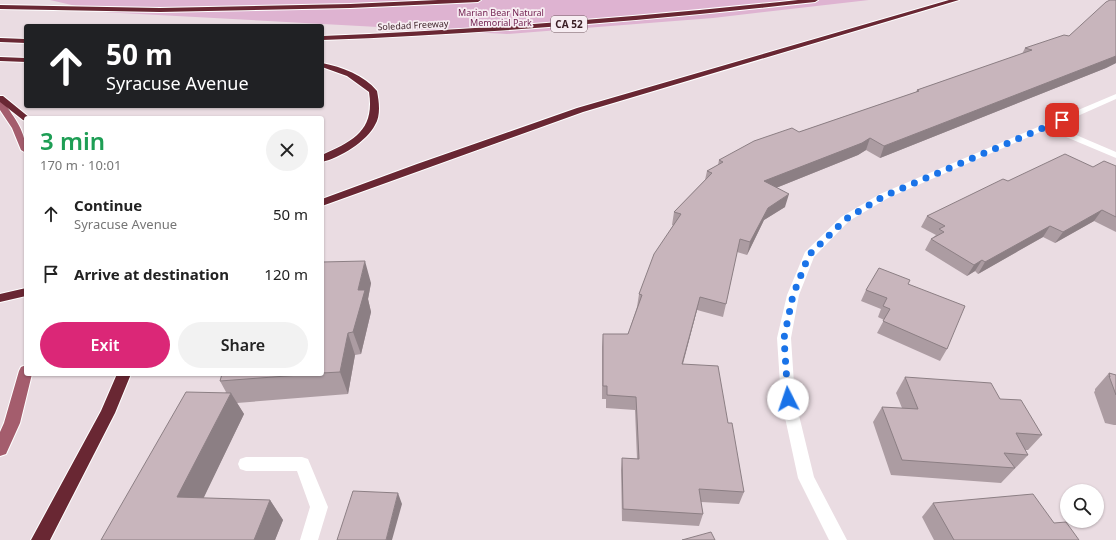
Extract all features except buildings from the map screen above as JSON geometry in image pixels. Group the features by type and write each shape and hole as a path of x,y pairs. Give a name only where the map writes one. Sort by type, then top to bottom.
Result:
{"highway":[{"name":"Soledad Freeway","path":"0,7 176,9 350,6 478,0"},
{"name":"Soledad Freeway","path":"324,38 524,27 691,14 815,0"},
{"path":"324,202 420,166 580,110 956,0"},
{"path":"0,40 24,41"},
{"path":"0,59 24,60"},
{"path":"324,65 334,67 360,80 373,91 375,108 370,126 343,149 324,158"},
{"path":"0,98 24,116"},
{"path":"324,207 356,191"},
{"path":"0,298 24,292"},
{"path":"40,540 107,413 123,376"}],"main road":[{"path":"0,103 16,128 24,146"},
{"path":"0,449 12,423 25,376"}],"street":[{"path":"838,540 806,478 788,399 784,338 793,295 809,255 846,219 884,196 1116,96"},
{"path":"1048,126 1116,154"},
{"path":"246,464 302,464 319,507 309,540"}],"green space":[{"name":"Marian Bear Natural Memorial Park","path":"50,0 869,0 713,18 507,34 102,12"}],"route":[{"path":"788,399 784,338 793,295 809,255 846,219 884,196 1062,120"}]}
